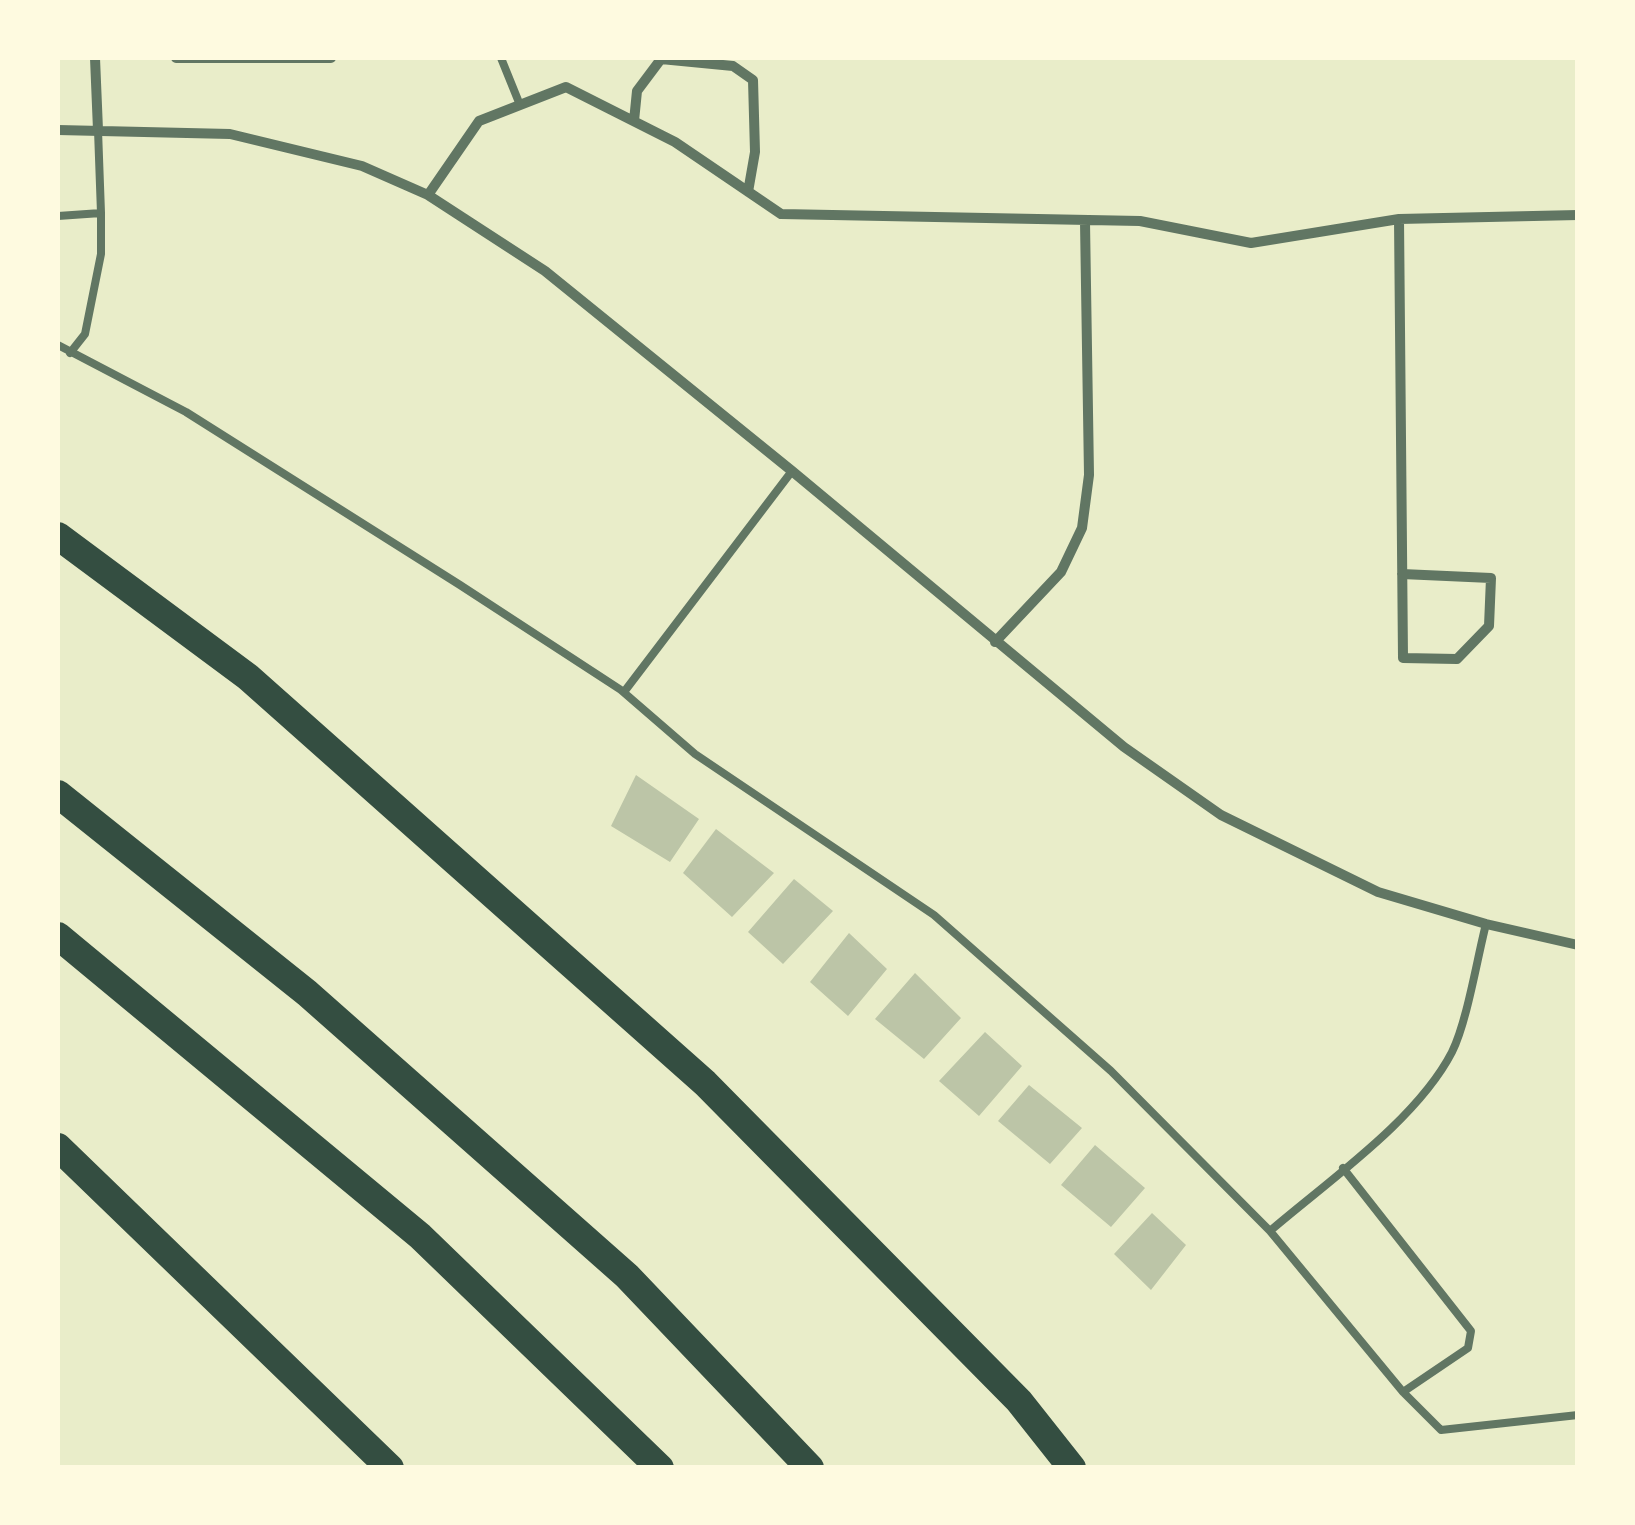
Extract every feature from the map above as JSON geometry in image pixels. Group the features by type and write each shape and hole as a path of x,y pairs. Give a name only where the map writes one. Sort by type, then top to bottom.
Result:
{"highway":[{"path":"58,536 248,678 704,1083 1019,1401 1072,1468"},
{"path":"58,794 306,993 628,1276 810,1468"},
{"path":"58,936 420,1236 660,1468"},
{"path":"58,1147 390,1468"}],"street":[{"path":"95,58 98,130"},
{"path":"176,58 330,58"},
{"path":"634,121 637,92 661,59 733,66 753,80 755,152 748,192"},
{"path":"428,195 478,121 566,87 676,142 781,214 1140,221 1250,243 1399,219 1578,216"},
{"path":"58,130 230,134 362,166 428,195 545,271 1124,747 1221,815 1378,892 1486,924 1578,944"},
{"path":"1399,219 1402,574 1403,658 1457,659 1489,626 1491,578 1402,574"},
{"path":"995,642 1061,572 1082,528 1089,474 1085,222"}],"lane":[{"path":"501,58 520,105"},
{"path":"70,352 85,334 101,254 98,130"},
{"path":"58,216 101,213"},
{"path":"58,345 186,412 624,692 695,754 934,915 1111,1071 1270,1231 1403,1392 1441,1430 1578,1415"},
{"path":"624,692 792,471"},
{"path":"1270,1231 1417,1102 1444,1065 1454,1048 1486,924"},
{"path":"1342,1168 1471,1331 1468,1348 1403,1392"}],"building":[{"path":"636,775 699,819 670,862 611,826"},
{"path":"716,829 774,873 732,917 683,873"},
{"path":"794,879 833,911 783,964 748,932"},
{"path":"849,933 887,969 848,1016 810,982"},
{"path":"915,973 961,1018 924,1059 875,1019"},
{"path":"985,1032 1022,1066 979,1116 939,1081"},
{"path":"1029,1085 1082,1128 1050,1164 998,1121"},
{"path":"1095,1145 1145,1188 1111,1227 1061,1185"},
{"path":"1152,1213 1186,1245 1151,1290 1114,1254"}]}
